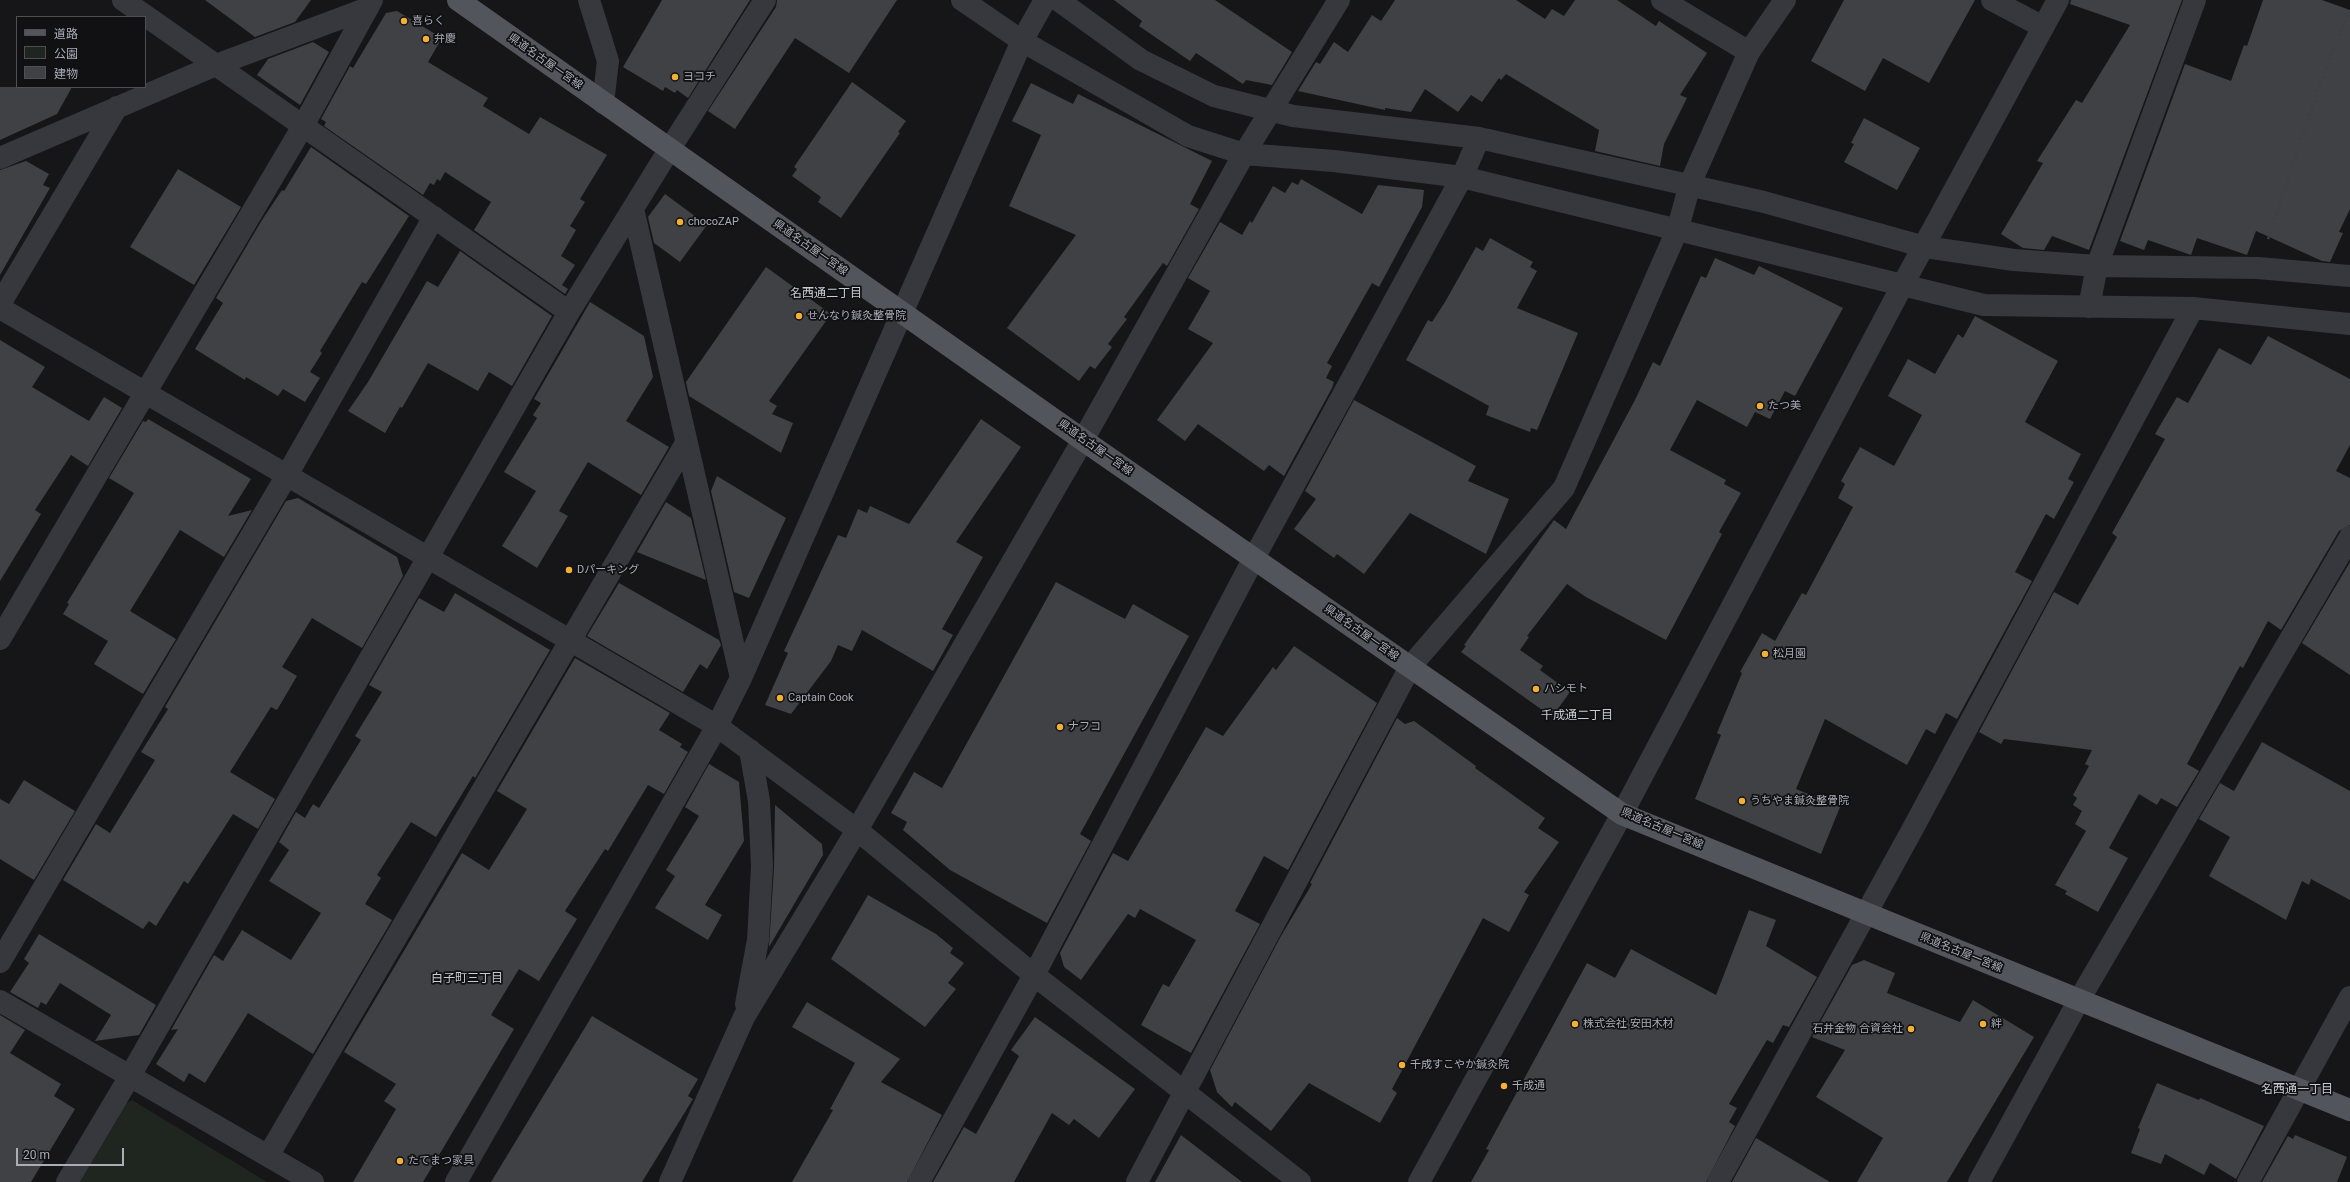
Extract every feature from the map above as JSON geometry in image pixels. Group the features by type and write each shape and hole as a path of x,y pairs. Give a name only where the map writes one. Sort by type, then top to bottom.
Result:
{"main road":[{"name":"県道名古屋一宮線","path":"458,0 1083,440 1622,814 2350,1110"}],"street":[{"path":"123,0 146,16"},
{"path":"589,0 608,61 604,103"},
{"path":"66,1182 130,1076 569,312 669,150 765,0"},
{"path":"962,0 1022,41 1188,136 1244,154 1334,162 1462,177 1678,228 1902,286 1984,305 2193,308 2350,324"},
{"path":"456,1182 717,726 741,678 1022,41 1045,0"},
{"path":"1058,0 1141,60 1214,96 1293,116 1479,138 1690,184 1764,202 1925,247 2014,260 2097,266 2258,268 2350,276"},
{"path":"670,1182 744,1017 857,830 1083,440 1244,154 1273,110 1339,0"},
{"path":"1662,0 1749,52"},
{"path":"1137,1182 1410,667 1564,488 1678,228 1690,184 1749,52 1785,0"},
{"path":"1992,0 2043,27"},
{"path":"1419,1182 1622,814 1902,286 1925,247 2058,0"},
{"path":"2089,307 2097,266 2195,0"},
{"path":"0,158 117,106 370,4"},
{"path":"0,639 147,393 303,126 370,4"},
{"path":"146,16 569,312"},
{"path":"0,304 117,106"},
{"path":"919,1182 1034,975 1254,558 1462,177 1479,138"},
{"path":"633,209 741,678"},
{"path":"0,962 286,475 434,218"},
{"path":"0,308 717,726 857,830 1034,975 1300,1182"},
{"path":"1718,1182 1866,914 2193,308"},
{"path":"268,1156 686,443"},
{"path":"1978,1182 2079,1000 2350,537"},
{"path":"744,1017 758,940 762,866 758,801 750,750"},
{"path":"2248,1182 2350,996"},
{"path":"0,1001 313,1182"}],"path":[{"path":"2258,268 2320,84 2350,9"}],"green space":[{"path":"132,1100 267,1182 78,1182 122,1106"}],"building":[{"path":"205,0 311,0 295,22 255,37"},
{"path":"662,0 750,0 688,98 677,90 675,93 665,87 663,91 623,67"},
{"path":"777,0 897,0 849,73 795,38 735,129 708,111 776,7"},
{"path":"1114,0 1215,0 1292,52 1272,85 1246,80 1243,84 1196,53 1190,61 1139,26 1142,21"},
{"path":"1395,0 1516,0 1545,19 1552,9 1564,16 1575,0 1617,0 1656,26 1659,21 1707,53 1680,95 1687,98 1664,144 1660,166 1595,151 1599,130 1506,74 1501,80 1499,78 1482,102 1471,95 1458,112 1425,89 1411,112 1385,108 1385,110 1298,91 1316,62 1320,64 1334,42 1348,52 1372,15 1381,21"},
{"path":"1844,0 1975,0 1929,83 1883,58 1865,91 1811,61"},
{"path":"2071,0 2182,0 2089,250 2052,236 2044,250 2023,248 2001,234 2043,163 2037,161 2076,100 2082,103 2130,25 2070,4"},
{"path":"2263,0 2322,0 2350,10 2350,209 2339,232 2343,233 2330,262 2322,261 2256,231 2247,255 2197,238 2191,255 2148,240 2144,250 2120,241 2185,64 2231,81 2244,45 2247,46"},
{"path":"397,11 442,38 428,62 488,98 483,106 529,134 540,117 607,155 580,199 585,202 570,226 576,230 561,256 575,265 562,285 568,289 565,294 474,230 491,202 445,172 440,181 437,179 434,185 430,183 423,195 324,126 326,122 321,119 350,66 353,68 386,13"},
{"path":"313,42 329,52 300,105 257,75 268,59"},
{"path":"852,82 906,121 898,132 900,133 841,218 818,202 821,197 792,176 797,169 794,167"},
{"path":"1031,83 1073,104 1078,94 1212,161 1190,204 1199,209 1167,266 1163,263 1124,317 1127,319 1108,344 1112,347 1095,369 1090,366 1079,381 1007,328 1076,235 1009,206 1041,135 1012,121"},
{"path":"0,87 71,88 57,114 0,140"},
{"path":"1864,118 1920,148 1897,190 1844,162 1854,144 1851,143"},
{"path":"311,147 409,216 366,284 362,282 320,351 322,353 310,372 320,378 305,402 283,389 278,396 246,377 245,380 195,349 223,303 216,298 262,220 282,190 284,191"},
{"path":"26,161 49,174 43,185 50,188 0,275 0,170"},
{"path":"178,169 241,207 194,285 130,247"},
{"path":"1301,179 1362,214 1378,185 1424,190 1422,207 1379,287 1372,283 1327,363 1332,366 1326,378 1334,382 1332,388 1284,476 1269,465 1264,471 1198,424 1185,441 1157,420 1213,343 1188,329 1210,291 1188,278 1220,222 1242,235 1250,221 1252,223 1273,186 1285,193 1292,182 1298,185"},
{"path":"665,194 707,225 680,262 654,243 648,217"},
{"path":"1490,238 1533,262 1530,267 1537,271 1517,308 1578,333 1537,430 1531,428 1530,432 1486,415 1489,406 1406,360 1428,320 1432,322 1445,302 1476,247 1483,251"},
{"path":"460,251 552,316 512,386 489,372 478,391 428,363 402,408 400,407 385,433 348,411 368,382 427,281 438,287"},
{"path":"1715,258 1754,275 1759,266 1843,308 1795,396 1785,391 1770,419 1755,412 1747,427 1697,400 1670,450 1726,480 1724,484 1741,493 1719,532 1722,534 1666,640 1586,597 1567,584 1527,636 1529,637 1520,650 1543,666 1540,670 1570,692 1552,717 1461,652 1466,646 1464,645 1554,520 1566,529 1635,400 1653,362 1660,366 1701,276 1706,278"},
{"path":"766,267 831,314 769,401 777,406 772,414 793,423 781,453 689,396 686,382"},
{"path":"590,302 644,336 653,377 626,421 669,447 641,495 588,462 559,511 568,516 537,568 502,546 536,491 504,472 537,418 533,415 541,403 534,399"},
{"path":"1975,316 2058,361 2025,422 2081,454 2068,479 2074,482 2054,519 2046,514 2015,572 2032,581 1957,719 1946,713 1935,734 1926,729 1907,765 1825,719 1796,789 1840,807 1821,854 1695,799 1721,735 1717,733 1742,673 1740,672 1762,633 1775,641 1802,593 1806,595 1853,507 1838,498 1845,484 1841,481 1860,447 1894,466 1922,415 1888,396 1908,359 1935,374 1958,334 1963,338"},
{"path":"2268,336 2350,379 2350,445 2336,471 2350,478 2350,525 2339,531 2281,630 2268,621 2243,668 2240,666 2187,764 2199,771 2177,807 2161,798 2157,805 2139,794 2109,848 2128,858 2098,912 2065,894 2067,891 2055,885 2086,831 2075,824 2082,811 2073,805 2077,798 2073,795 2089,766 2085,764 2092,750 2004,739 2001,744 1979,732 2054,592 2078,605 2117,537 2112,533 2165,439 2155,434 2177,397 2188,403 2219,348 2251,365"},
{"path":"0,340 45,367 32,387 89,421 104,397 122,408 88,466 71,455 35,510 41,514 0,581"},
{"path":"1354,400 1476,466 1468,481 1509,499 1486,554 1410,513 1364,574 1337,554 1334,558 1294,529 1316,499 1305,491"},
{"path":"148,419 251,479 228,516 252,510 224,557 180,530 130,611 176,639 143,694 94,664 108,641 63,614 69,604 67,603 134,493 109,478 143,421 146,422"},
{"path":"981,419 1021,447 956,542 983,557 942,629 953,635 933,671 862,630 852,651 838,645 831,661 791,714 765,705 788,653 784,651 838,535 846,538 858,509 867,513 870,506 909,524"},
{"path":"717,476 786,518 749,598 734,592 711,491"},
{"path":"298,498 397,557 403,576 362,648 312,618 282,667 297,676 277,710 271,707 230,772 275,799 258,829 233,814 188,884 184,881 156,926 149,921 143,929 63,880 96,824 110,833 155,760 141,752 168,709 165,707 286,501"},
{"path":"666,502 691,518 706,580 637,552"},
{"path":"2350,562 2350,675 2302,643"},
{"path":"1056,582 1125,619 1133,604 1189,636 1080,834 1091,841 1047,923 950,870 903,830 907,822 891,813 914,772 942,788"},
{"path":"619,583 719,640 721,645 707,669 700,664 683,692 587,636"},
{"path":"455,593 550,650 475,778 473,776 436,837 411,822 377,875 381,878 365,904 392,920 313,1054 248,1013 205,1083 189,1073 184,1082 156,1064 178,1029 171,1030 214,955 223,961 242,930 291,960 321,913 269,881 289,850 279,842 296,812 305,818 313,804 319,808 361,740 355,736 382,692 369,685 419,598 444,612"},
{"path":"1294,646 1377,703 1288,870 1264,856 1235,911 1260,924 1191,1053 1141,1025 1163,984 1169,987 1196,940 1140,909 1135,918 1128,914 1081,980 1064,967 1060,953 1113,853 1128,861 1206,727 1223,736 1273,667 1276,670"},
{"path":"575,658 670,713 659,730 682,744 680,747 688,752 664,794 648,785 608,851 605,849 565,911 577,919 539,981 519,969 491,1015 514,1029 423,1182 353,1182 396,1109 384,1101 396,1084 344,1052 462,853 489,870 527,809 497,791"},
{"path":"1397,718 1405,724 1414,721 1476,766 1475,768 1545,818 1538,828 1559,842 1524,892 1529,895 1509,932 1483,918 1392,1089 1397,1093 1380,1123 1309,1083 1271,1131 1235,1102 1232,1107 1217,1092 1210,1070 1281,936 1312,884 1310,883"},
{"path":"2262,742 2350,791 2350,900 2311,879 2309,885 2302,881 2286,920 2209,876 2230,837 2199,819 2220,783 2234,791"},
{"path":"709,764 739,782 744,841 705,905 722,915 708,940 655,908 675,876 666,870 699,816 685,807"},
{"path":"24,780 75,811 34,880 0,859 0,799 9,804"},
{"path":"775,805 822,844 823,855 769,947 774,867"},
{"path":"868,895 936,934 953,948 950,953 964,963 948,983 956,989 925,1027 831,959"},
{"path":"1749,910 1776,920 1766,946 1817,977 1789,1027 1783,1025 1773,1043 1767,1040 1729,1104 1737,1108 1729,1122 1735,1126 1706,1182 1471,1182 1489,1150 1486,1149 1587,963 1615,978 1631,949 1716,995"},
{"path":"39,934 156,1005 139,1035 95,1041 111,1015 60,983 46,1005 41,1002 38,1008 10,992 29,963 24,959"},
{"path":"1864,960 1895,973 1887,993 1960,1022 1973,1000 2034,1037 1947,1182 1857,1182 1883,1138 1816,1097 1845,1050 1812,1037 1852,965"},
{"path":"807,1002 900,1059 881,1082 942,1115 907,1182 792,1182 833,1110 830,1109 855,1063 792,1027"},
{"path":"0,1015 25,1030 10,1053 61,1084 54,1096 75,1109 31,1182 0,1182"},
{"path":"592,1016 698,1079 688,1096 693,1099 642,1182 491,1182"},
{"path":"1035,1017 1135,1089 1099,1138 1074,1119 1069,1125 1052,1113 1014,1182 933,1182 964,1127 976,1134 1019,1056 1011,1050"},
{"path":"2157,1083 2199,1100 2200,1098 2264,1126 2236,1179 2210,1163 2204,1175 2165,1154 2161,1164 2131,1153 2140,1129 2138,1128"},
{"path":"1181,1135 1242,1182 1155,1182"},
{"path":"2295,1135 2347,1157 2337,1182 2262,1182 2288,1136 2293,1139"},
{"path":"1756,1138 1830,1182 1732,1182"}],"place":[{"name":"喜らく","path":"404,21"},
{"name":"弁慶","path":"426,39"},
{"name":"ヨコチ","path":"675,77"},
{"name":"chocoZAP","path":"680,222"},
{"name":"せんなり鍼灸整骨院","path":"799,316"},
{"name":"たつ美","path":"1760,406"},
{"name":"Dパーキング","path":"569,570"},
{"name":"松月園","path":"1765,654"},
{"name":"ハシモト","path":"1536,689"},
{"name":"Captain Cook","path":"780,698"},
{"name":"ナフコ","path":"1060,727"},
{"name":"うちやま鍼灸整骨院","path":"1742,801"},
{"name":"株式会社 安田木材","path":"1575,1024"},
{"name":"絆","path":"1983,1024"},
{"name":"石井金物 合資会社","path":"1911,1029"},
{"name":"千成すこやか鍼灸院","path":"1402,1065"},
{"name":"千成通","path":"1504,1086"},
{"name":"たてまつ家具","path":"400,1161"}],"district":[{"name":"名西通二丁目","path":"826,294"},
{"name":"千成通二丁目","path":"1577,716"},
{"name":"白子町三丁目","path":"467,979"},
{"name":"名西通一丁目","path":"2297,1090"}]}
